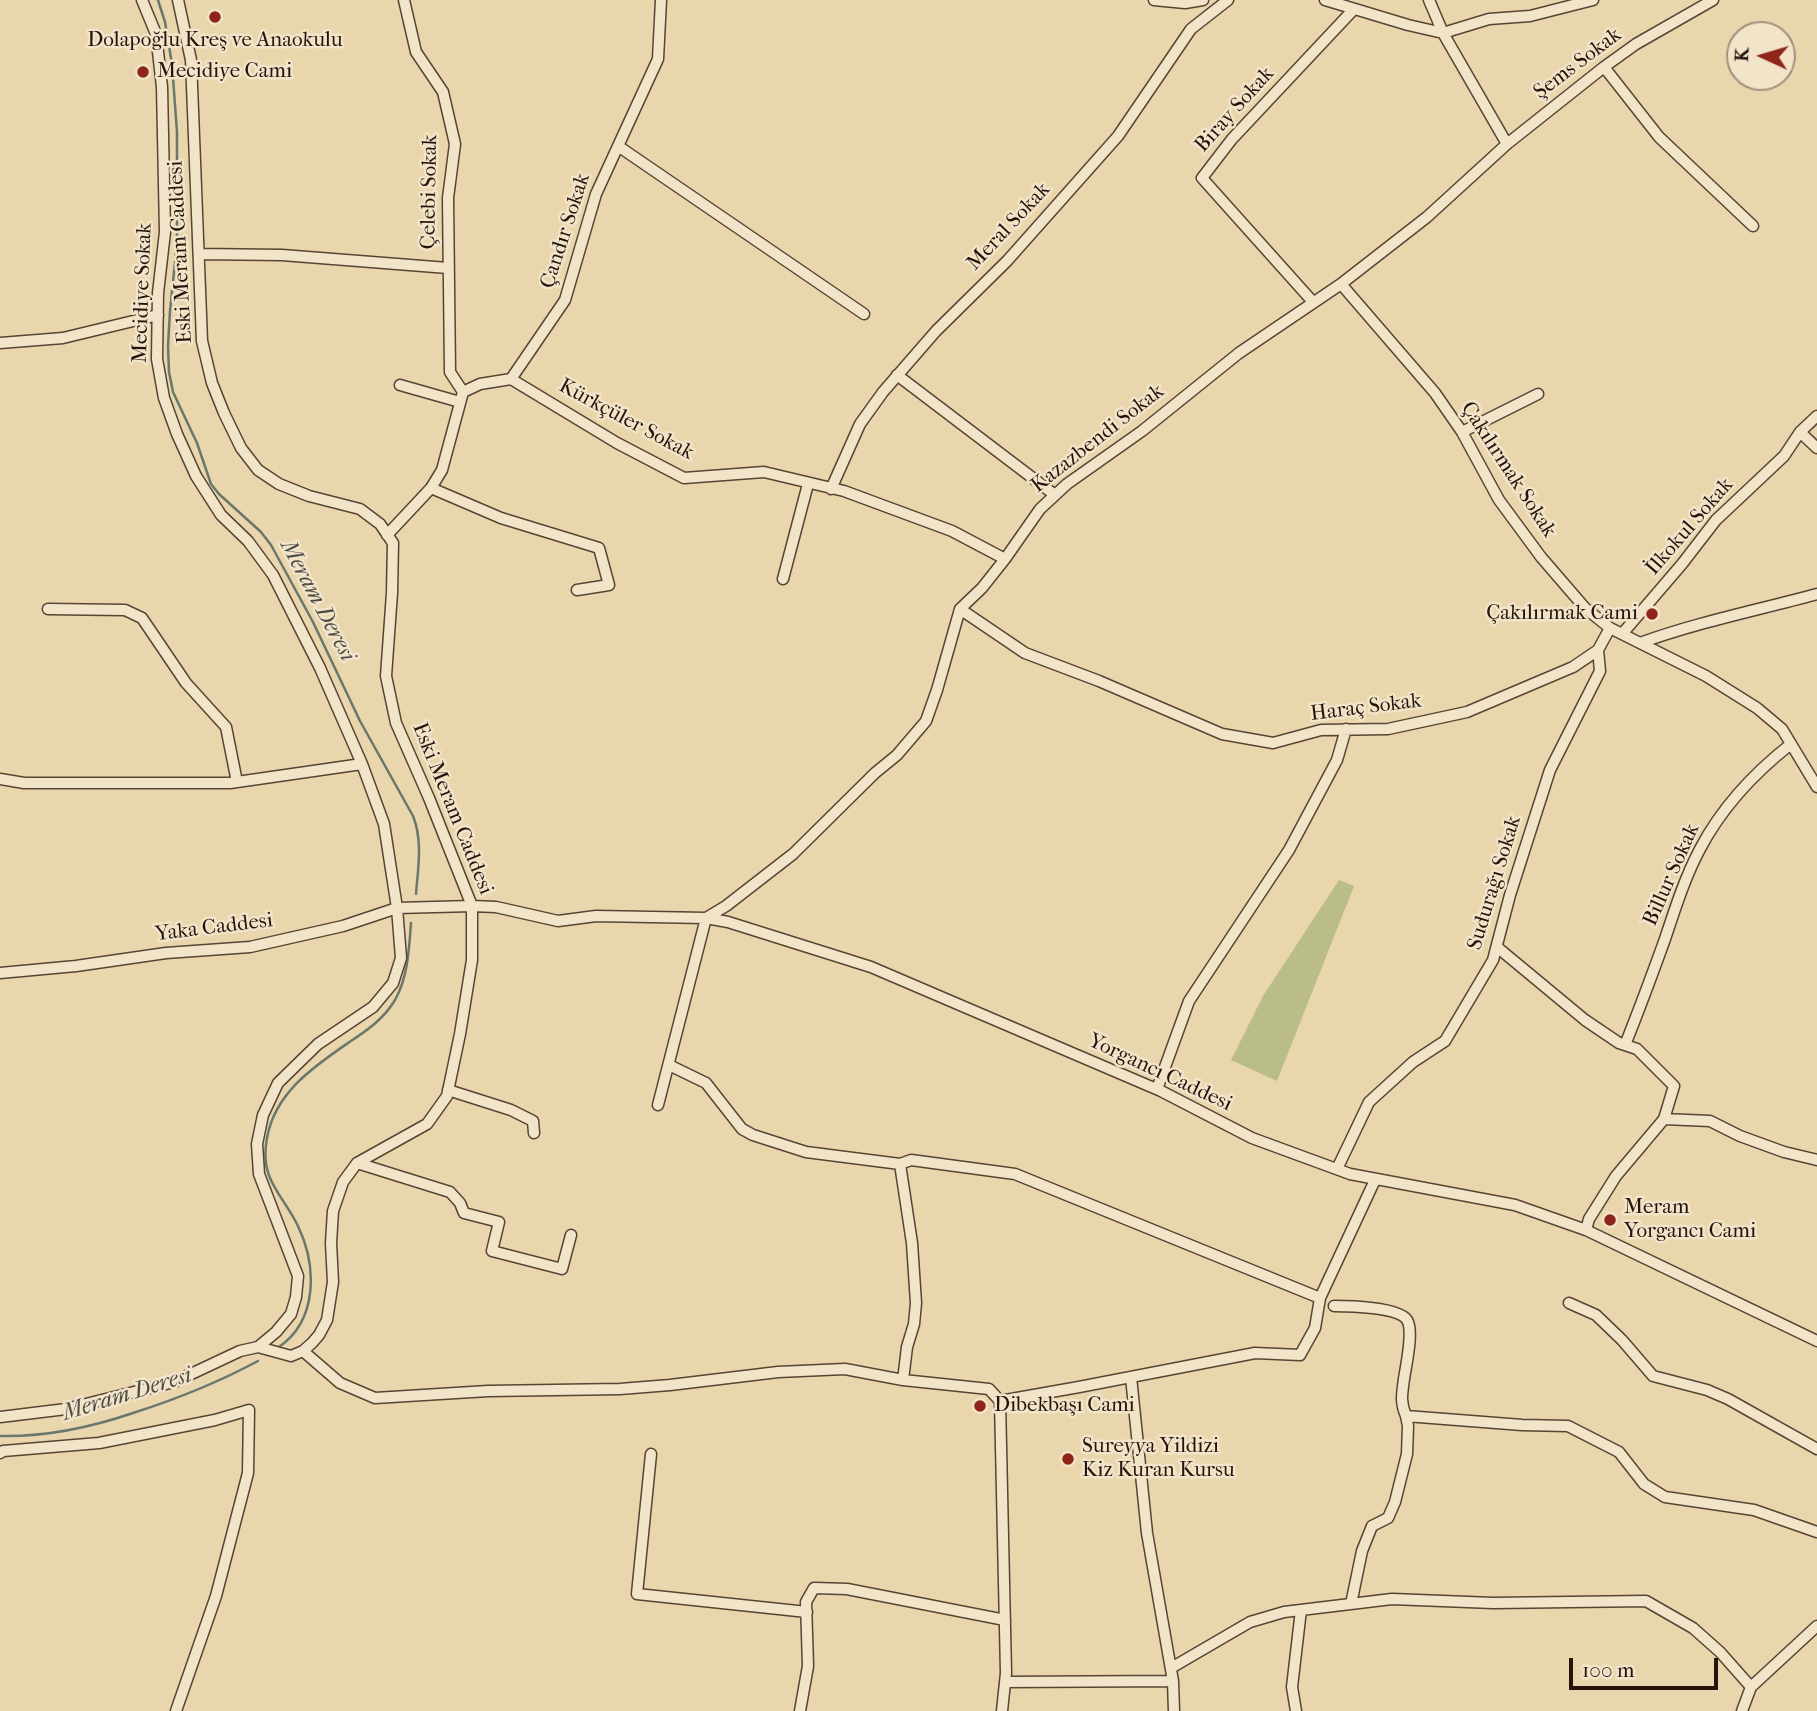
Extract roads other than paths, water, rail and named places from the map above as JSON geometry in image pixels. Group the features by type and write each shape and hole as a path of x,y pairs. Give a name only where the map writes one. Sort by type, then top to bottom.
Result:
{"street":[{"name":"Mecidiye Sokak","path":"142,0 156,34 162,87 165,232 158,293 158,359 164,398 196,476 221,515 248,541 273,575 320,668 362,764 384,824 397,908 401,958 393,983 373,1007 318,1044 278,1083 262,1115 257,1144 258,1174 298,1276 291,1314 276,1332 258,1347"},
{"name":"Eski Meram Caddesi","path":"178,0 191,60 202,341 212,383 241,448 258,470 279,484 309,496 360,509 380,524 393,542 386,676 396,723 472,906 472,960 447,1096 427,1125 357,1163"},
{"name":"Çelebi Sokak","path":"404,0 416,52 443,92 455,144 448,198 450,373 462,397"},
{"name":"Çandır Sokak","path":"510,379 565,300 596,194 658,59 661,0"},
{"path":"1154,0 1185,3 1203,0"},
{"name":"Meral Sokak","path":"831,489 860,424 883,392 936,331 1007,261 1118,136 1191,29 1228,0"},
{"path":"1325,0 1443,33 1489,19 1530,16 1593,0"},
{"path":"1429,0 1443,33 1507,144"},
{"name":"Şems Sokak","path":"1507,144 1636,44 1713,0"},
{"name":"Biray Sokak","path":"1312,302 1202,178 1233,139 1354,9"},
{"path":"1604,67 1658,137 1753,226"},
{"name":"Kazazbendi Sokak","path":"960,609 982,589 1040,509 1066,484 1142,431 1239,353 1341,284 1427,217 1507,144"},
{"path":"618,146 864,314"},
{"path":"199,254 282,255 449,268"},
{"name":"Çakılırmak Sokak","path":"1341,284 1435,393 1462,432 1499,500 1541,557 1585,607 1611,628 1706,676 1758,708 1782,729 1817,786"},
{"path":"0,343 64,338 158,315"},
{"path":"897,375 1055,495"},
{"path":"387,535 431,488 442,470 462,397 480,384 510,379"},
{"name":"Kürkçüler Sokak","path":"510,379 617,443 684,478 764,472 844,491 952,531 1005,559"},
{"path":"400,385 462,397"},
{"path":"1462,432 1538,394"},
{"name":"İlkokul Sokak","path":"1622,634 1716,520 1784,456 1800,432 1817,416"},
{"path":"1800,432 1817,448"},
{"path":"783,579 808,484"},
{"path":"431,488 501,518 600,548 609,585 577,590"},
{"path":"1640,643 1669,632 1817,594"},
{"path":"48,609 125,610 142,618 186,683 226,727 237,782"},
{"path":"658,1105 706,918 726,906 793,854 875,773 897,755 926,721 960,609"},
{"name":"Haraç Sokak","path":"960,609 1025,653 1099,681 1222,734 1273,743 1321,730 1388,729 1467,712 1573,667 1598,650 1611,628"},
{"name":"Sudurağı Sokak","path":"1337,1169 1368,1102 1413,1062 1445,1041 1493,960 1510,895 1550,770 1600,670 1598,650"},
{"path":"1157,1089 1189,1001 1289,850 1337,760 1346,729"},
{"name":"Billur Sokak","path":"1625,1045 1679,896 1699,850 1742,788 1791,744"},
{"path":"0,779 38,783 237,782 362,764"},
{"name":"Yaka Caddesi","path":"0,973 76,966 166,953 250,947 343,926 397,908 472,906"},
{"name":"Yorgancı Caddesi","path":"472,906 496,907 558,920 596,916 706,918 728,922 871,967 1157,1089 1252,1138 1375,1180 1515,1205 1586,1230 1817,1341"},
{"path":"1497,947 1585,1020 1619,1043 1637,1049 1674,1086 1664,1119 1616,1176 1589,1219 1586,1230"},
{"path":"669,1065 706,1083 742,1129 753,1135 806,1152 900,1164 911,1160 1015,1174 1320,1298"},
{"path":"448,1090 511,1110 533,1121 534,1133"},
{"path":"1664,1119 1710,1121 1740,1136 1784,1152 1817,1160"},
{"path":"0,1417 66,1409 174,1382 240,1351 258,1347 291,1356 303,1351 319,1335 327,1320 332,1282 333,1211 343,1182 357,1163 450,1192 460,1203 464,1213 499,1222 492,1251 562,1269 571,1235"},
{"path":"900,1164 912,1243 916,1303 903,1380"},
{"path":"1000,1401 1255,1353 1300,1355 1315,1328 1320,1298 1375,1180"},
{"path":"1569,1303 1596,1315 1653,1376 1707,1390 1728,1399 1817,1449"},
{"path":"1334,1306 1362,1306 1396,1313 1409,1322 1401,1405 1408,1426 1407,1454 1395,1502 1388,1518 1372,1526 1362,1551 1351,1604"},
{"path":"303,1351 340,1383 375,1398 488,1391 620,1389 778,1372 845,1369 903,1380 989,1389 1000,1401 1005,1620 1002,1711"},
{"path":"1131,1377 1147,1533 1173,1681 1174,1711"},
{"path":"0,1453 99,1443 215,1420 249,1410 248,1473 216,1596 176,1711"},
{"path":"1406,1416 1568,1426 1619,1452 1644,1483 1665,1497 1754,1510 1817,1532"},
{"path":"651,1454 637,1594 807,1612"},
{"path":"800,1711 808,1666 806,1602 814,1588 847,1589 1005,1620"},
{"path":"1171,1668 1250,1622 1284,1612 1392,1600 1493,1604 1646,1601 1693,1628 1720,1652 1751,1687"},
{"path":"1296,1711 1292,1687 1301,1610"},
{"path":"1741,1711 1751,1687 1817,1626"},
{"path":"1005,1682 1173,1681"}],"waterway":[{"name":"Meram Deresi","path":"158,0 165,22 172,64 177,132 177,243 168,346 173,392 197,443 211,484 271,545 313,622 360,721 413,816 419,845 416,894"},
{"name":"Meram Deresi","path":"279,1347 292,1336 301,1322 307,1307 311,1275 309,1258 298,1226 269,1176 266,1165 265,1152 271,1122 287,1094 297,1083 374,1024 395,1000 405,972 411,923"},
{"name":"Meram Deresi","path":"0,1436 51,1433 117,1418 197,1390 258,1361"}],"place":[{"name":"Dolapoğlu Kreş ve Anaokulu","path":"215,17"},
{"name":"Mecidiye Cami","path":"143,72"},
{"name":"Çakılırmak Cami","path":"1652,614"},
{"name":"Meram Yorgancı Cami","path":"1610,1220"},
{"name":"Dibekbaşı Cami","path":"980,1406"},
{"name":"Sureyya Yildizi Kiz Kuran Kursu","path":"1068,1459"}]}
